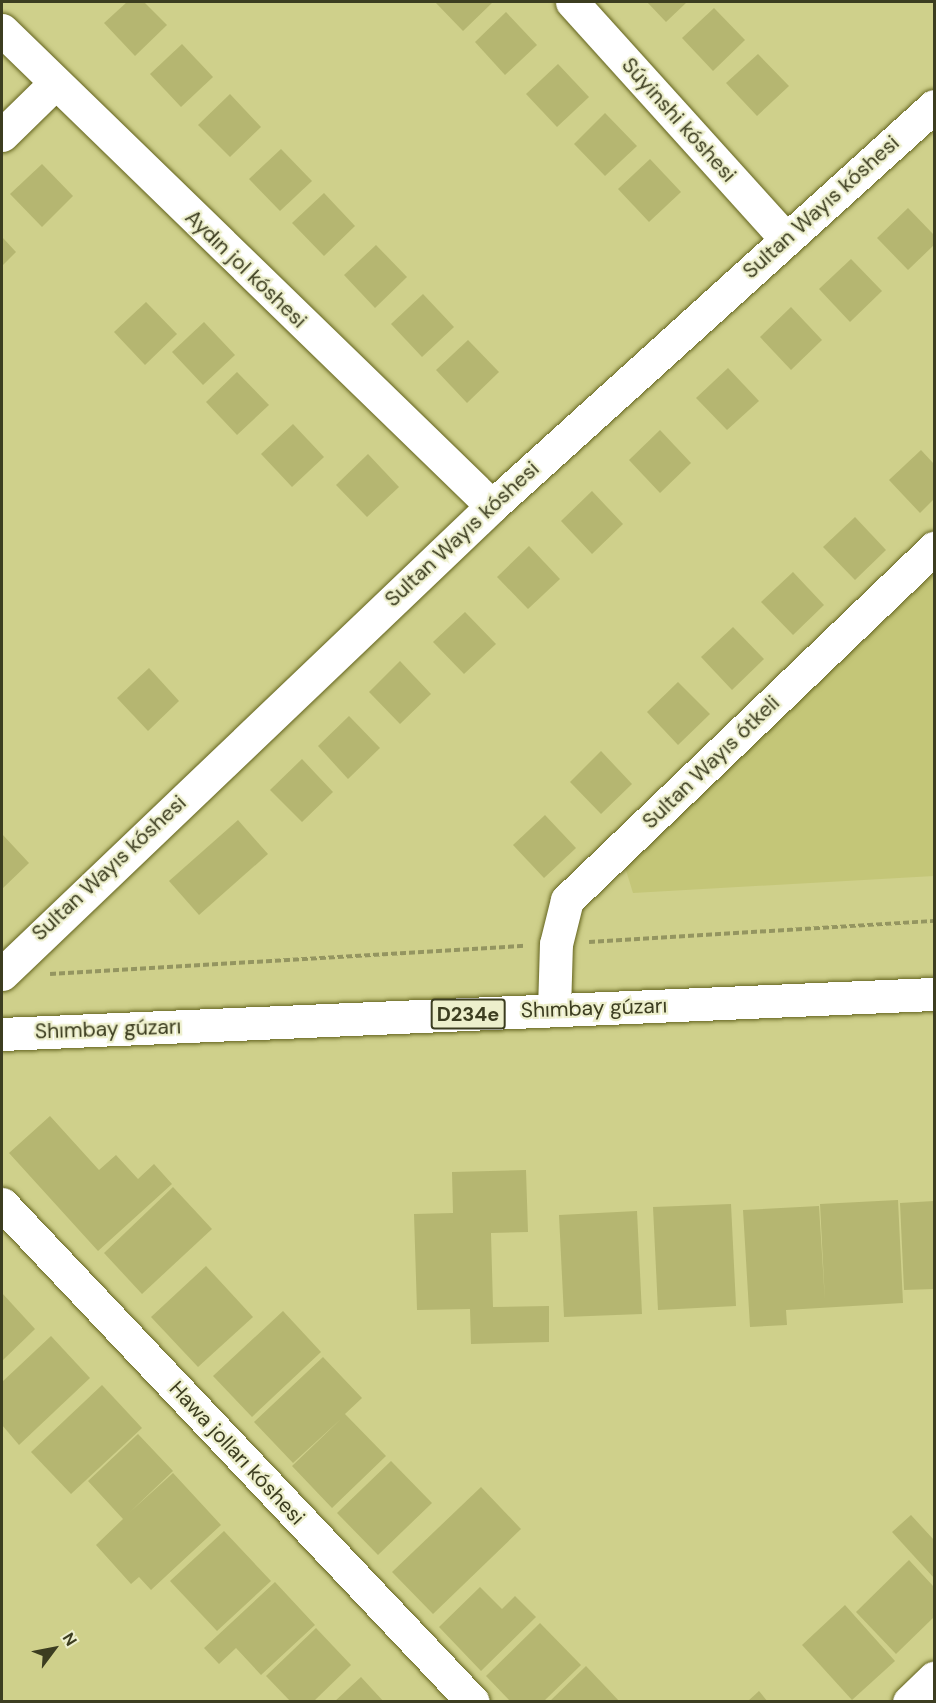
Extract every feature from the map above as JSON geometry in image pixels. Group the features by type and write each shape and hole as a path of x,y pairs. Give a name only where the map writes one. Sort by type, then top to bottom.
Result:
{"street":[{"name":"Súyinshi kóshesi","path":"572,2 785,238"},
{"name":"Aydın jol kóshesi","path":"2,30 54,84 492,506"},
{"path":"2,135 54,84"},
{"name":"Sultan Wayıs kóshesi","path":"2,974 492,506 785,238 934,106"},
{"name":"Sultan Wayıs ótkeli","path":"554,1010 556,944 567,900 934,548"},
{"name":"Shımbay gúzarı","path":"2,1034 934,994"},
{"name":"Hawa jolları kóshesi","path":"2,1204 473,1701"},
{"path":"909,1701 934,1678"}],"path":[{"path":"46,974 934,921"}],"shaded area":[{"path":"934,574 934,876 633,893 625,867"}],"building":[{"path":"127,2 144,2 167,25 135,56 104,23"},
{"path":"435,2 493,2 463,31"},
{"path":"647,2 687,2 666,22"},
{"path":"714,8 745,40 713,71 682,38"},
{"path":"506,12 537,45 505,75 475,42"},
{"path":"182,44 213,77 181,107 150,74"},
{"path":"758,54 789,86 757,116 726,83"},
{"path":"558,64 589,97 557,127 526,94"},
{"path":"230,94 261,127 230,157 198,125"},
{"path":"605,113 637,146 605,176 574,144"},
{"path":"281,149 312,181 280,211 249,179"},
{"path":"650,159 681,192 649,222 618,189"},
{"path":"42,164 73,196 42,227 10,194"},
{"path":"324,193 355,226 324,256 292,223"},
{"path":"908,208 934,235 934,245 908,270 877,238"},
{"path":"2,237 16,252 2,266"},
{"path":"376,245 407,277 375,308 344,275"},
{"path":"851,259 882,291 850,322 819,289"},
{"path":"423,294 454,327 422,357 391,324"},
{"path":"146,302 177,334 145,365 114,332"},
{"path":"791,307 822,340 791,370 760,337"},
{"path":"204,322 235,355 203,385 172,352"},
{"path":"468,340 499,372 467,403 436,370"},
{"path":"728,368 759,401 727,430 696,398"},
{"path":"237,372 269,405 237,435 206,402"},
{"path":"293,424 324,457 292,487 261,454"},
{"path":"660,430 691,463 660,493 629,460"},
{"path":"921,450 934,464 934,499 920,513 889,480"},
{"path":"368,454 399,487 367,517 336,485"},
{"path":"592,491 623,524 592,554 561,521"},
{"path":"855,517 886,550 855,580 823,547"},
{"path":"529,546 560,579 528,609 497,577"},
{"path":"793,572 824,605 793,635 761,602"},
{"path":"465,612 496,644 464,674 433,642"},
{"path":"733,627 764,659 732,690 701,657"},
{"path":"400,661 431,694 400,724 369,692"},
{"path":"149,668 179,701 148,731 117,698"},
{"path":"678,682 710,714 678,745 647,712"},
{"path":"349,716 380,748 348,779 318,746"},
{"path":"601,751 632,784 601,814 570,782"},
{"path":"302,759 333,792 302,822 270,790"},
{"path":"545,815 576,848 544,878 513,845"},
{"path":"238,820 268,854 199,915 169,881"},
{"path":"2,834 29,863 2,889"},
{"path":"50,1116 99,1170 116,1155 138,1179 154,1164 172,1184 98,1251 9,1153"},
{"path":"526,1170 528,1232 491,1233 493,1307 549,1306 549,1342 471,1344 470,1309 417,1310 414,1214 453,1213 452,1172"},
{"path":"173,1187 212,1229 142,1294 104,1253"},
{"path":"898,1200 903,1303 786,1310 787,1325 750,1327 743,1210 819,1206 825,1302 820,1204"},
{"path":"934,1201 934,1289 904,1290 900,1203"},
{"path":"731,1204 736,1306 658,1310 653,1207"},
{"path":"637,1211 642,1314 564,1317 559,1215"},
{"path":"206,1266 253,1317 198,1367 151,1317"},
{"path":"2,1293 35,1329 2,1361"},
{"path":"283,1311 321,1352 252,1417 213,1376"},
{"path":"51,1336 90,1378 19,1445 2,1425 2,1382"},
{"path":"323,1357 362,1398 345,1414 386,1456 332,1508 292,1466 342,1418 293,1463 254,1422"},
{"path":"102,1385 142,1428 71,1494 31,1452"},
{"path":"138,1434 173,1471 130,1512 173,1473 221,1525 151,1590 139,1577 131,1584 96,1545 123,1519 88,1481"},
{"path":"391,1461 432,1503 378,1555 337,1513"},
{"path":"481,1487 521,1529 433,1614 392,1572"},
{"path":"911,1515 934,1540 934,1578 892,1532"},
{"path":"224,1531 271,1581 217,1631 170,1581"},
{"path":"909,1560 934,1587 934,1617 896,1654 856,1612"},
{"path":"275,1582 315,1625 261,1675 236,1648 219,1664 204,1648"},
{"path":"480,1587 502,1609 515,1596 536,1617 481,1671 439,1627"},
{"path":"845,1605 895,1661 852,1700 802,1645"},
{"path":"540,1623 581,1665 543,1702 511,1702 486,1676"},
{"path":"316,1628 351,1665 313,1702 291,1702 266,1676"},
{"path":"586,1666 620,1702 549,1702"},
{"path":"361,1677 384,1702 334,1702"},
{"path":"759,1691 768,1702 747,1702"}]}
